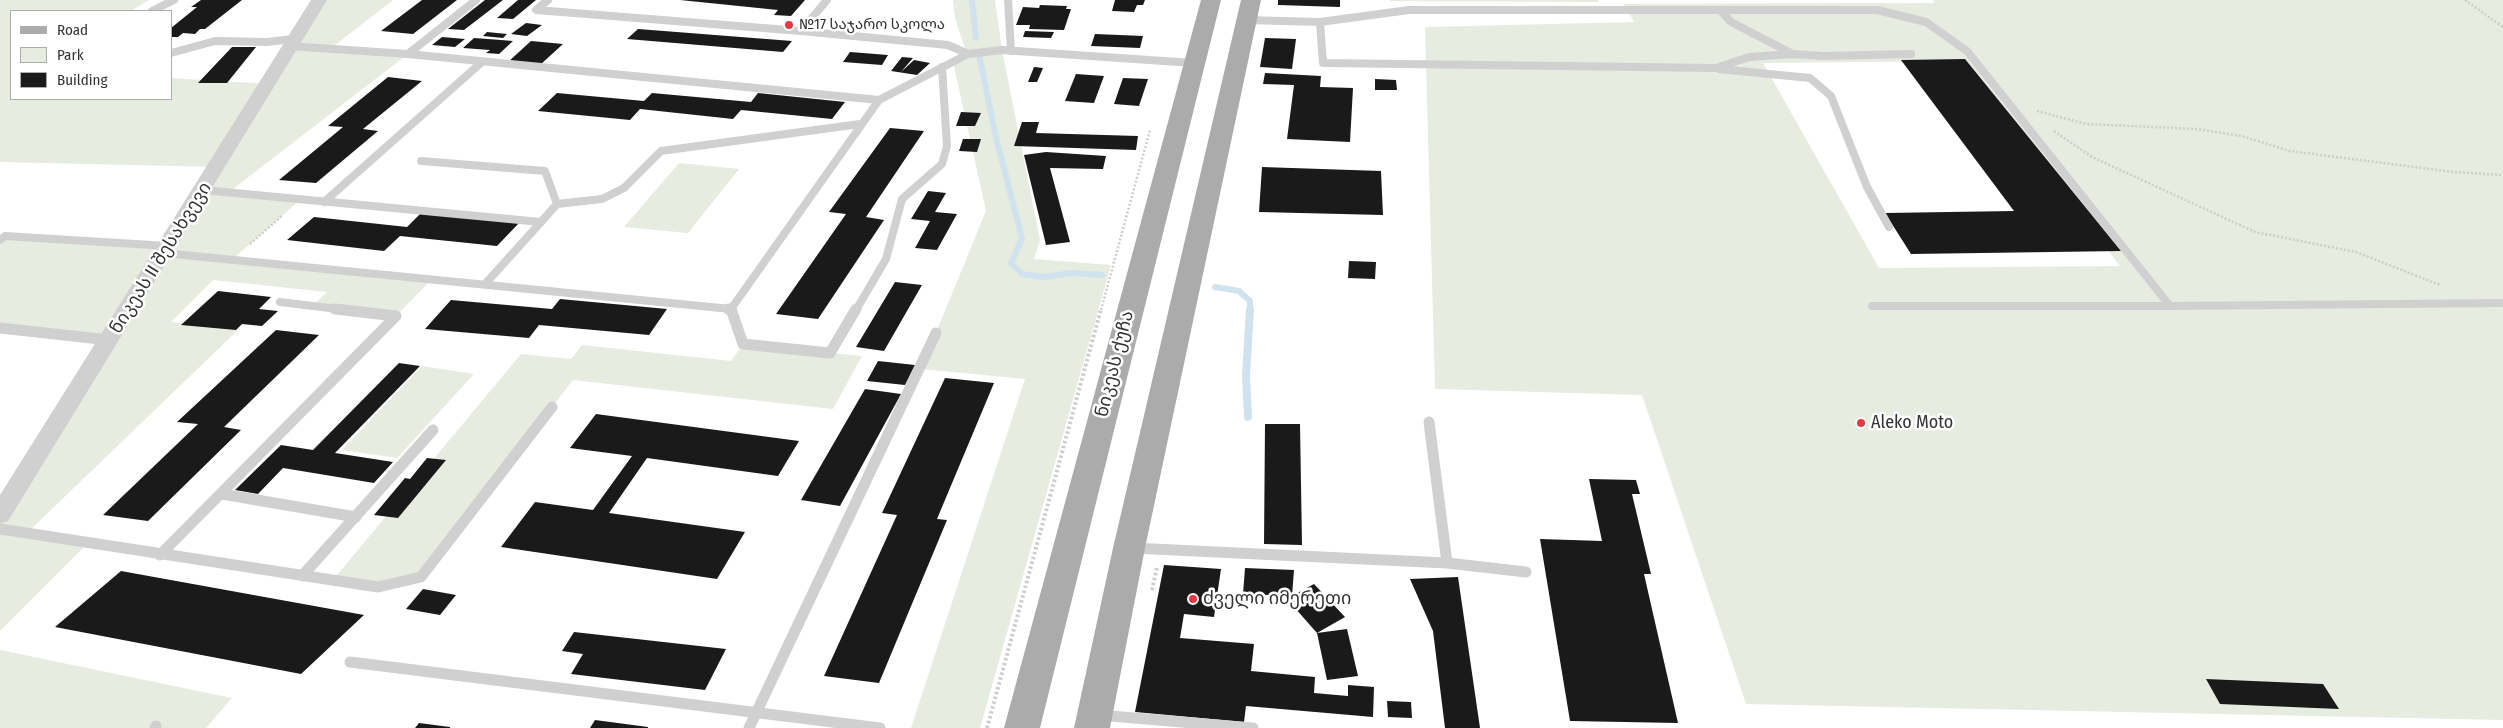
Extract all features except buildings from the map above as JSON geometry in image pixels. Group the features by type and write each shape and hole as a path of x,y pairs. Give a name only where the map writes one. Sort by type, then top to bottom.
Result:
{"main road":[{"name":"ნიკეას ქუჩა","path":"1022,728 1192,63 1211,0"},
{"path":"1094,722 1128,548 1248,10"}],"street":[{"name":"ნიკეას II შესახვევი","path":"0,515 285,58 291,42 319,0"}],"lane":[{"path":"154,10 174,0"},
{"path":"408,54 476,0"},
{"path":"548,0 536,10 801,31 948,45 968,54"},
{"path":"801,31 827,0"},
{"path":"1008,0 1011,51"},
{"path":"1750,0 1756,10"},
{"path":"1248,10 1320,22 1409,10 1877,10 1926,22 1966,51 2170,306"},
{"path":"1720,10 1730,22 1792,54"},
{"path":"1320,22 1323,63 1716,68 1810,78 1831,96 1867,188 1889,227"},
{"path":"172,53 215,41 291,42 879,100"},
{"path":"731,309 860,124 879,100 968,54 1011,51 1192,63"},
{"path":"1716,68 1749,57 1792,54 1823,56 1911,54"},
{"path":"324,202 482,62"},
{"path":"731,309 743,344 830,353 886,259 902,199 942,164 947,146 942,67"},
{"path":"486,283 557,204 602,199 624,188 655,155 671,148 860,124"},
{"path":"421,161 545,171 557,204"},
{"path":"203,190 541,222"},
{"path":"0,240 5,236 165,250 234,259 731,309"},
{"path":"160,555 396,316 280,302"},
{"path":"1872,306 2503,303"},
{"path":"0,328 109,340"},
{"path":"749,728 936,333"},
{"path":"0,529 378,587 421,577 552,407"},
{"path":"1429,422 1447,563"},
{"path":"302,576 433,430"},
{"path":"222,494 356,517"},
{"path":"1128,548 1447,563 1526,572"},
{"path":"350,662 880,728"},
{"path":"1094,722 1253,728"}],"path":[{"path":"2466,0 2503,27"},
{"path":"2009,104 2086,124 2196,129 2242,136 2290,151 2453,172 2503,175"},
{"path":"987,728 1151,126"},
{"path":"2052,129 2092,158 2255,232 2356,252 2444,287"},
{"path":"234,259 300,200"}],"green space":[{"path":"0,0 149,0 133,10 10,10 10,100 172,100 172,78 269,84 319,0 393,0 330,49 408,54 229,192 300,200 234,258 433,278 396,316 312,306 327,292 213,280 171,322 238,330 27,533 88,543 0,631 0,515 109,341 0,328 0,240 5,236 168,246 217,167 0,162"},
{"path":"953,0 995,0 1002,50 1040,240 1034,259 1111,265 980,728 911,728 1025,379 921,369 986,211 953,62 967,54 955,18"},
{"path":"1598,0 1599,2 1390,1"},
{"path":"1933,0 2503,0 2503,720 1746,704 1642,395 1435,389 1425,27 1634,22 1624,4 1935,3","holes":["1960,61 2120,266 1879,268 1763,63"]},
{"path":"679,163 739,169 688,233 624,227"},
{"path":"743,344 862,356 833,409 573,380 421,577 378,587 332,581 521,354 571,359 582,345 731,361"},
{"path":"422,366 474,374 397,458 342,450"},
{"path":"0,650 232,698 206,728 0,728"}],"waterway":[{"path":"972,0 976,38"},
{"path":"979,54 995,133 1022,239 1011,263 1022,274 1044,277 1072,273 1102,275"},
{"path":"1215,287 1239,291 1250,301 1250,309"},
{"path":"1248,417 1246,376 1250,309"}],"place":[{"name":"№17 საჯარო სკოლა","path":"789,25"},
{"name":"Aleko Moto","path":"1861,423"},
{"name":"ძველი იმერეთი","path":"1193,599"}]}
